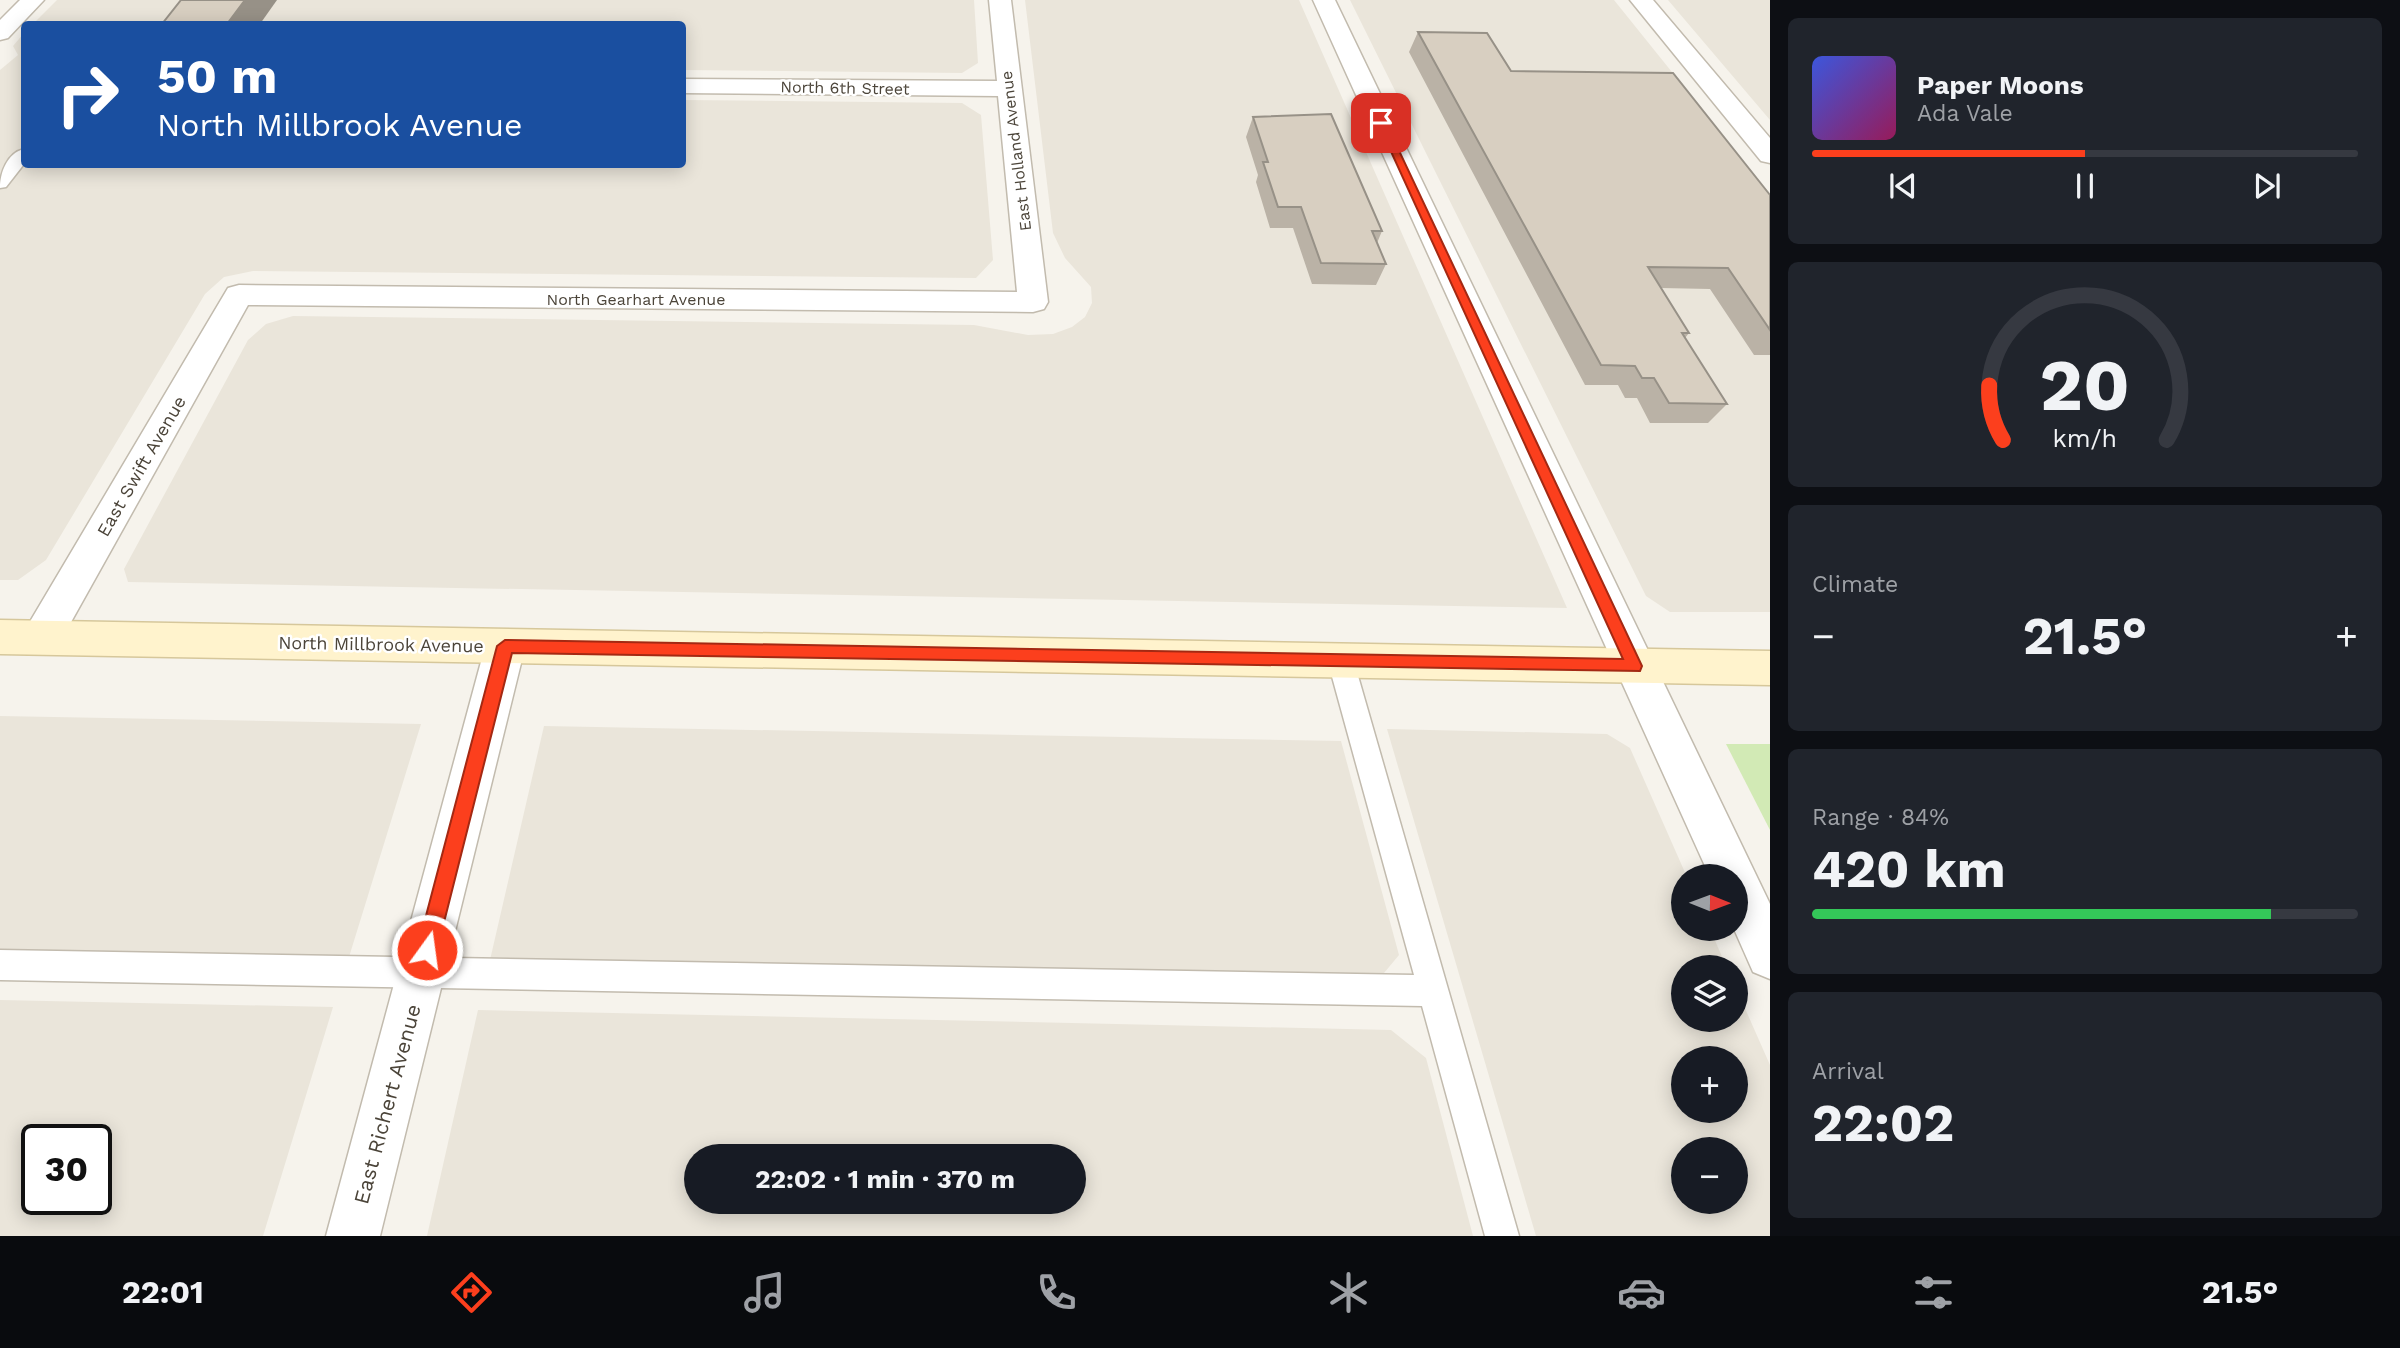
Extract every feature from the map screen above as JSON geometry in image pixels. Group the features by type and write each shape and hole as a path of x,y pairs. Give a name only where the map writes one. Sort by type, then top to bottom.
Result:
{"street":[{"path":"0,33 33,0"},
{"name":"East Holland Avenue","path":"1000,0 1033,302"},
{"path":"1324,0 1727,864"},
{"path":"1641,0 1770,155"},
{"name":"North 6th Street","path":"686,86 1008,89"},
{"name":"North Gearhart Avenue","path":"239,295 1033,302"},
{"name":"East Swift Avenue","path":"42,637 239,295"},
{"name":"North Millbrook Avenue","path":"0,636 1770,668"},
{"name":"East Richert Avenue","path":"353,1236 505,646"},
{"path":"1748,908 1770,955"}],"lane":[{"path":"0,183 21,158"},
{"path":"1341,662 1502,1236"},
{"path":"0,965 420,975 1433,991"}],"shaded area":[{"path":"57,0 974,0 978,63 962,73 686,70 686,21 36,21"},
{"path":"1025,0 1299,0 1567,608 128,582 124,569 248,340 266,324 293,316 974,325 1028,335 1053,334 1072,327 1085,317 1092,303 1091,287 1065,258 1053,233"},
{"path":"1350,0 1614,0 1770,194 1770,612 1670,612 1646,596"},
{"path":"1668,0 1770,0 1770,120"},
{"path":"21,37 21,168 686,168 686,100 962,103 981,115 993,260 976,278 253,271 224,277 205,294 46,560 18,580 0,580 0,70 18,55 13,46"},
{"path":"0,716 421,724 349,957 0,949"},
{"path":"544,726 1341,741 1399,955 1379,979 490,960"},
{"path":"1387,729 1607,734 1630,748 1681,864 1671,864 1671,942 1716,942 1721,955 1671,955 1671,1032 1748,1032 1748,1015 1770,1065 1770,1236 1536,1236"},
{"path":"0,1000 333,1007 263,1236 0,1236"},
{"path":"478,1010 1391,1030 1426,1058 1473,1236 427,1236"}],"green space":[{"path":"1726,744 1770,744 1770,830"}],"building":[{"path":"181,0 245,0 229,21 164,21"},
{"path":"1418,32 1487,33 1511,71 1673,73 1770,195 1770,330 1728,268 1648,267 1689,333 1682,333 1727,404 1669,403 1654,378 1642,378 1635,366 1601,365"},
{"path":"1331,114 1382,231 1372,231 1386,264 1321,263 1301,207 1278,207 1263,162 1268,162 1253,117"}],"route":[{"path":"427,950 505,646 1634,666 1381,123"}]}
